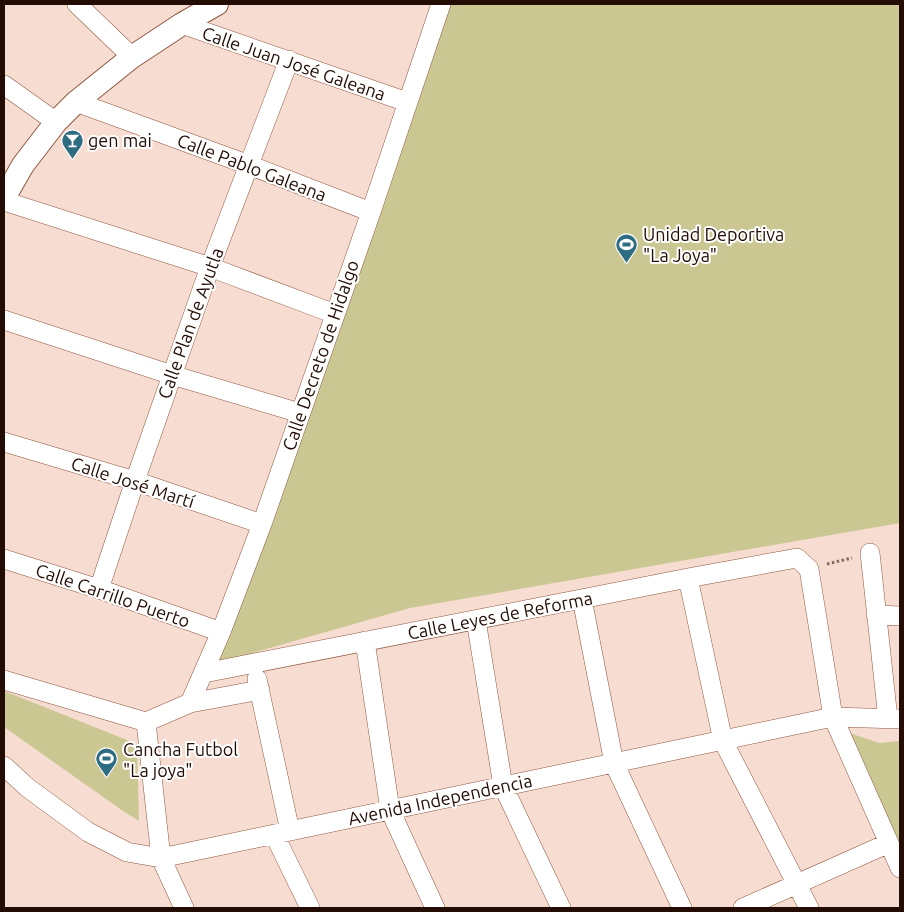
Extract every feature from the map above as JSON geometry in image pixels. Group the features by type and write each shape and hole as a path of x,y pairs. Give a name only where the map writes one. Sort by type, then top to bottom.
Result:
{"street":[{"path":"77,4 132,57"},
{"name":"Calle Decreto de Hidalgo","path":"190,703 221,632 262,524 371,212 440,4"},
{"path":"208,6 132,57 76,102 56,122 23,165 4,200 210,267 335,314"},
{"name":"Calle Juan José Galeana","path":"182,24 407,102"},
{"name":"Calle Plan de Ayutla","path":"99,589 210,267 289,60"},
{"path":"4,85 56,122"},
{"name":"Calle Pablo Galeana","path":"76,102 371,212"},
{"path":"4,320 172,375 300,413"},
{"name":"Calle José Martí","path":"4,442 135,481 262,524"},
{"path":"870,553 876,615 896,721"},
{"name":"Calle Carrillo Puerto","path":"4,559 99,589 221,632"},
{"path":"803,563 833,718 900,868"},
{"name":"Calle Leyes de Reforma","path":"204,673 688,578 803,563"},
{"path":"688,578 723,741 809,908"},
{"path":"582,598 614,763 682,908"},
{"path":"876,615 900,616"},
{"path":"476,620 503,786 561,908"},
{"path":"365,642 390,810 435,908"},
{"path":"254,663 260,690 282,832 310,908"},
{"path":"4,680 146,722 190,703 260,690"},
{"name":"Avenida Independencia","path":"4,766 28,788 88,832 127,852 160,858 833,718 896,721"},
{"path":"146,722 160,858 184,908"},
{"path":"743,908 889,843"}],"path":[{"path":"803,563 870,553"}],"shaded area":[{"name":"Unidad Deportiva \"La Joya\"","path":"446,4 900,4 900,523 410,608 214,664"},
{"name":"Cancha Futbol \"La joya\"","path":"4,691 137,744 139,821 4,727"},
{"path":"841,730 879,743 900,741 900,861"}],"place":[{"name":"gen mai","path":"72,159"},
{"name":"Unidad Deportiva \"La Joya\"","path":"627,263"},
{"name":"Cancha Futbol \"La joya\"","path":"107,778"}]}
